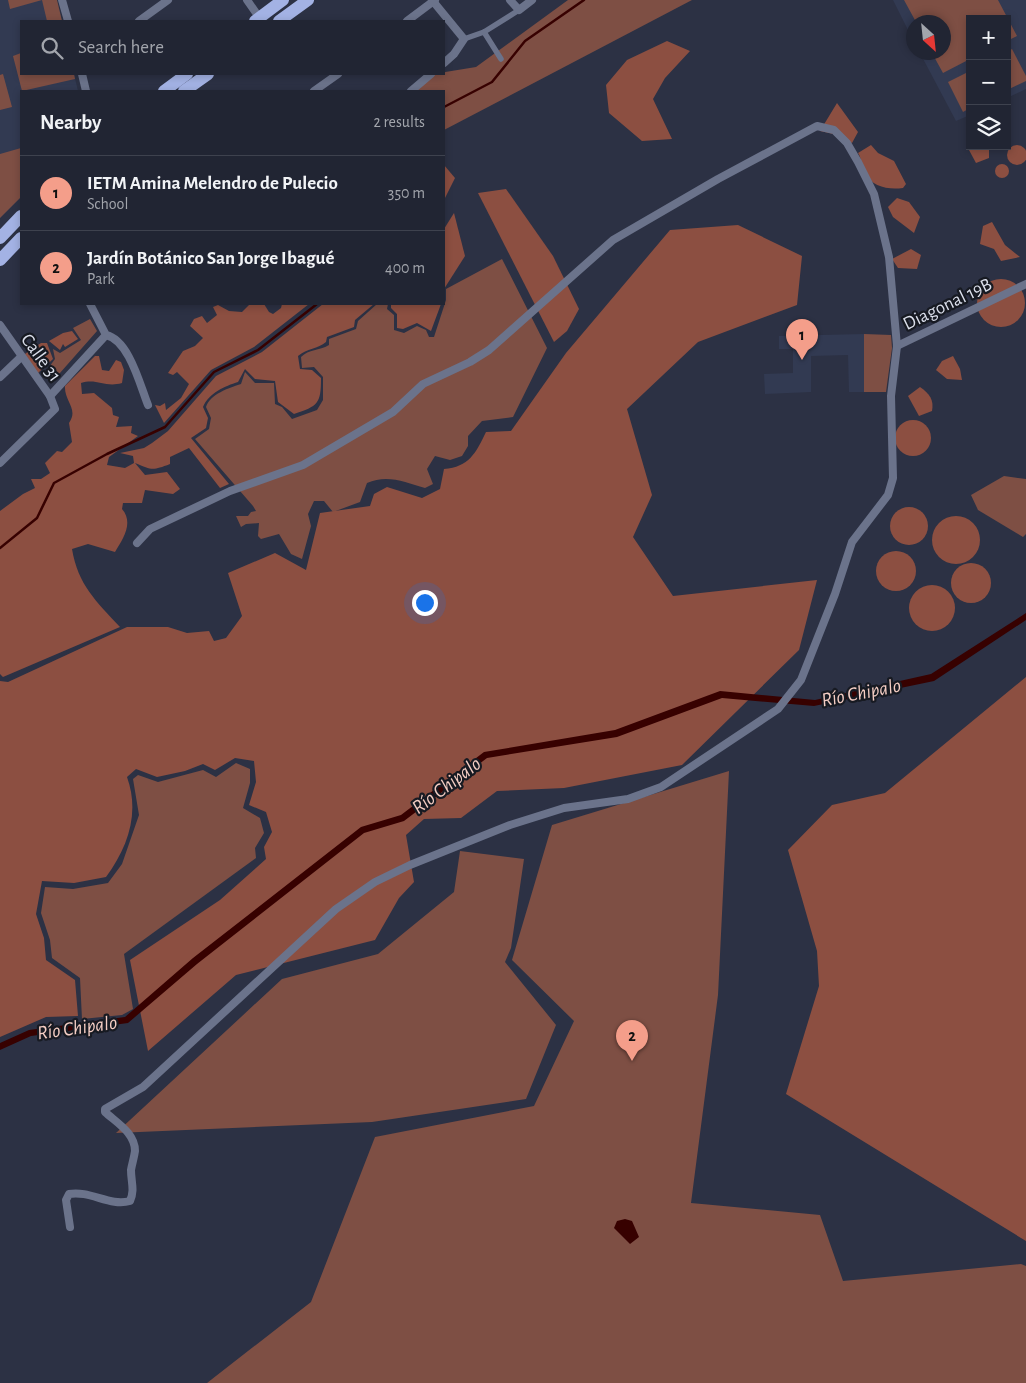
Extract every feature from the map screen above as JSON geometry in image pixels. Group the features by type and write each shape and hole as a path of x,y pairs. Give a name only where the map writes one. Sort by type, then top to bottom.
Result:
{"main road":[{"path":"259,20 283,0"},
{"path":"281,20 308,0"},
{"path":"165,90 186,75"},
{"path":"185,90 207,75"},
{"path":"0,238 20,217"},
{"path":"0,260 20,239"}],"street":[{"path":"62,0 68,20"},
{"path":"140,20 168,0"},
{"path":"247,0 259,20"},
{"path":"408,20 434,0 464,39"},
{"path":"445,62 454,54 464,39 484,32 532,0"},
{"path":"511,2 519,10"},
{"path":"484,32 502,59"},
{"path":"82,75 86,90"},
{"path":"315,90 337,75"},
{"path":"412,90 430,75"},
{"path":"137,543 150,529 230,491 303,465 393,412 423,384 470,362 489,350 613,240 718,179 817,126 834,130 847,143 874,194 889,257 897,346"},
{"name":"Diagonal 19B","path":"70,1227 66,1200 69,1194 101,1198 120,1204 130,1201 134,1193 131,1172 135,1150 132,1138 126,1130 105,1112 105,1109 143,1087 336,909 375,882 410,864 502,829 564,808 628,798 661,787 778,709 801,680 835,594 852,542 888,495 894,478 892,391 897,346 1026,284"},
{"path":"91,305 106,335 114,337 126,350 148,405"},
{"name":"Calle 31","path":"0,326 50,396 55,409 0,463"},
{"path":"50,396 106,335"},
{"path":"0,377 21,357"}],"shaded area":[{"path":"0,0 57,0 62,20 20,20 20,75 74,75 78,90 20,90 20,198 0,218"},
{"path":"8,0 42,0 10,9"},
{"path":"42,0 57,0 62,20 47,20"},
{"path":"568,0 692,0 445,129 445,90 415,90 432,75 445,75 445,72 476,67"},
{"path":"893,0 1026,0 1026,89 1011,96 1011,15 966,15 966,117 956,121 924,60 951,60 951,15 906,15 906,26"},
{"path":"904,0 998,0 1006,15 966,15 966,61 943,73 936,60 951,60 951,15 912,15"},
{"path":"1011,25 1017,36 1011,39"},
{"path":"667,41 690,51 665,78 653,99 672,139 642,141 609,113 606,85 627,60"},
{"path":"1011,50 1026,76 1026,81 1011,88 1011,60"},
{"path":"20,53 20,75 74,75 75,79 22,90 13,56"},
{"path":"966,73 966,110 963,112 948,82"},
{"path":"3,74 12,107 0,110 0,75"},
{"path":"837,103 858,132 852,143 838,135 820,131"},
{"path":"871,145 878,153 894,161 906,184 903,188 881,186 867,177 858,153"},
{"path":"1013,146 1021,146 1026,151 1026,159 1021,164 1013,164 1008,159 1008,151"},
{"path":"20,148 20,198 0,218 0,154"},
{"path":"969,150 989,150 989,158 976,163"},
{"path":"999,164 1005,164 1009,171 1005,178 999,178 995,174 995,168"},
{"path":"445,166 455,178 445,198"},
{"path":"506,189 553,256 579,309 567,331 554,342 478,193"},
{"path":"897,198 909,202 920,217 914,233 893,217 888,207"},
{"path":"454,213 465,256 445,287 445,227"},
{"path":"992,222 1005,245 1020,257 1001,261 994,249 980,244 983,226"},
{"path":"738,225 802,256 797,305 698,342 627,409 652,495 633,537 673,596 817,580 799,650 682,765 564,788 497,791 461,818 424,819 406,835 414,882 399,898 375,940 236,975 148,1051 130,960 220,900 266,859 264,847 272,832 266,812 249,805 256,782 254,761 235,758 215,770 203,764 185,771 157,777 136,769 127,777 131,790 132,804 130,829 114,866 106,877 74,883 42,881 36,914 44,938 46,960 75,980 78,1016 46,1017 0,1037 0,681 8,682 127,627 168,627 187,633 209,631 214,641 226,638 242,616 228,573 275,553 306,570 320,513 370,506 374,494 387,487 422,498 440,489 444,469 453,468 471,458 486,432 511,431 566,353 670,230"},
{"path":"911,249 921,255 917,269 898,268 892,259"},
{"path":"502,259 547,348 513,417 482,421 468,436 468,446 462,456 450,460 435,456 427,469 433,484 425,488 403,481 382,479 367,483 360,502 333,512 324,501 314,501 308,514 311,526 302,559 291,554 279,534 261,539 258,536 259,523 246,524 241,527 236,516 248,516 251,512 256,511 195,439 209,429 211,418 206,407 211,398 220,392 241,384 245,372 255,383 274,383 275,404 282,407 292,419 317,410 323,400 323,377 314,367 302,368 301,357 304,354 329,345 329,339 356,329 358,321 376,305 388,305 387,309 394,315 394,330 404,333 417,326 426,330 429,337 434,337 445,305 446,289"},
{"path":"996,279 1006,279 1018,286 1025,298 1025,308 1018,320 1006,327 996,327 988,323 981,316 977,308 977,298 981,290 988,283"},
{"path":"218,305 229,311 242,312 249,305 265,305 269,312 273,314 281,308 282,305 308,305 254,347 211,370 164,423 155,405 160,406 165,403 166,410 181,398 189,384 177,372 173,375 168,373 183,351 195,346 203,338 190,326 194,319 202,316 207,323 217,315 213,307"},
{"path":"322,305 373,305 355,320 354,327 327,337 326,342 323,344 298,356 300,369 312,370 321,378 319,399 308,409 294,414 278,402 275,381 255,379 245,369 238,382 223,388 209,398 203,407 208,418 206,428 191,438 229,484 220,488 189,448 170,457 170,464 159,468 149,468 135,463 145,475 167,472 180,489 173,494 145,490 142,503 123,503 122,509 127,525 124,536 115,552 88,544 72,549 83,583 120,627 3,677 0,674 0,511 23,494 35,488 31,479 41,479 50,473 45,463 57,451 62,452 72,442 69,423 72,418 72,409 65,386 95,356 99,356 102,370 109,371 116,360 121,362 124,370 122,383 81,383 82,394 94,393 112,408 113,415 119,417 116,427 132,426 131,433 138,436 109,457 107,465 125,468 134,463 133,456 120,453 144,448 152,443 168,431 216,376 262,352"},
{"path":"391,305 441,305 431,331 417,323 403,329 397,328 397,314 391,308"},
{"path":"90,319 97,331 52,382 44,374 55,359 53,349 60,353 81,340 73,328"},
{"path":"72,331 78,339 65,347 63,344 60,350 49,341 63,333"},
{"path":"864,334 864,392 849,392 848,355 811,356 811,392 765,394 764,374 793,373 793,349 779,349 779,336"},
{"path":"864,334 891,335 892,348 886,392 864,392"},
{"path":"41,343 47,343 53,359 38,373 22,356"},
{"path":"953,356 960,369 962,380 947,379 936,370 942,361"},
{"path":"920,387 931,398 932,411 919,416 908,396"},
{"path":"913,420 920,421 926,425 930,431 930,445 926,451 920,455 913,456 906,455 900,451 896,445 895,438 896,431 900,425 906,421"},
{"path":"1004,476 1026,479 1026,534 1023,537 978,510 971,495"},
{"path":"909,507 916,508 922,513 927,519 927,533 922,539 916,544 909,545 902,544 896,539 891,533 890,526 891,519 896,513 902,508"},
{"path":"956,516 965,518 973,523 978,531 980,540 978,549 973,557 965,562 956,564 947,562 939,557 934,549 932,540 934,531 939,523 947,518"},
{"path":"900,551 907,554 913,560 916,571 915,579 907,588 900,591 892,591 885,588 877,579 876,567 879,560 888,552"},
{"path":"975,563 982,566 988,572 991,583 990,591 982,600 975,603 967,603 960,600 952,591 951,579 954,572 963,564"},
{"path":"928,585 936,585 945,589 951,595 955,608 951,621 945,627 936,631 928,631 919,627 913,621 909,612 909,604 913,595 919,589"},
{"path":"1026,677 1026,1241 786,1094 819,986 817,951 788,850 832,805 885,793"},
{"path":"236,763 250,769 250,783 243,808 260,818 264,833 255,848 256,858 124,954 133,1009 122,1015 82,1019 80,978 52,958 50,940 41,913 45,887 73,889 108,883 122,864 139,815 133,779 138,775 158,782 203,770 216,777"},
{"path":"729,771 718,995 691,1203 820,1215 843,1281 1021,1264 1026,1266 1026,1383 207,1383 311,1302 375,1137 534,1106 574,1021 512,960 552,825"},
{"path":"460,851 524,859 511,948 505,962 556,1025 526,1099 372,1122 116,1133 282,979 378,954 454,892"}],"water":[{"name":"Río Chipalo","path":"1026,613 1026,620 934,681 814,706 722,698 617,737 487,758 404,821 364,833 197,964 128,1023 31,1036 0,1050 0,1043 29,1030 125,1017 193,958 361,827 401,815 484,752 615,730 720,691 815,700 931,674"},
{"path":"625,1219 632,1221 639,1237 630,1244 614,1228 617,1221"}],"waterway":[{"path":"445,106 492,82 525,41 584,0"},
{"path":"0,548 37,518 54,483 107,454 165,427 214,372 258,350 316,305"}],"place":[{"name":"IETM Amina Melendro de Pulecio","path":"802,360"},
{"name":"Jardín Botánico San Jorge Ibagué","path":"632,1061"}]}
